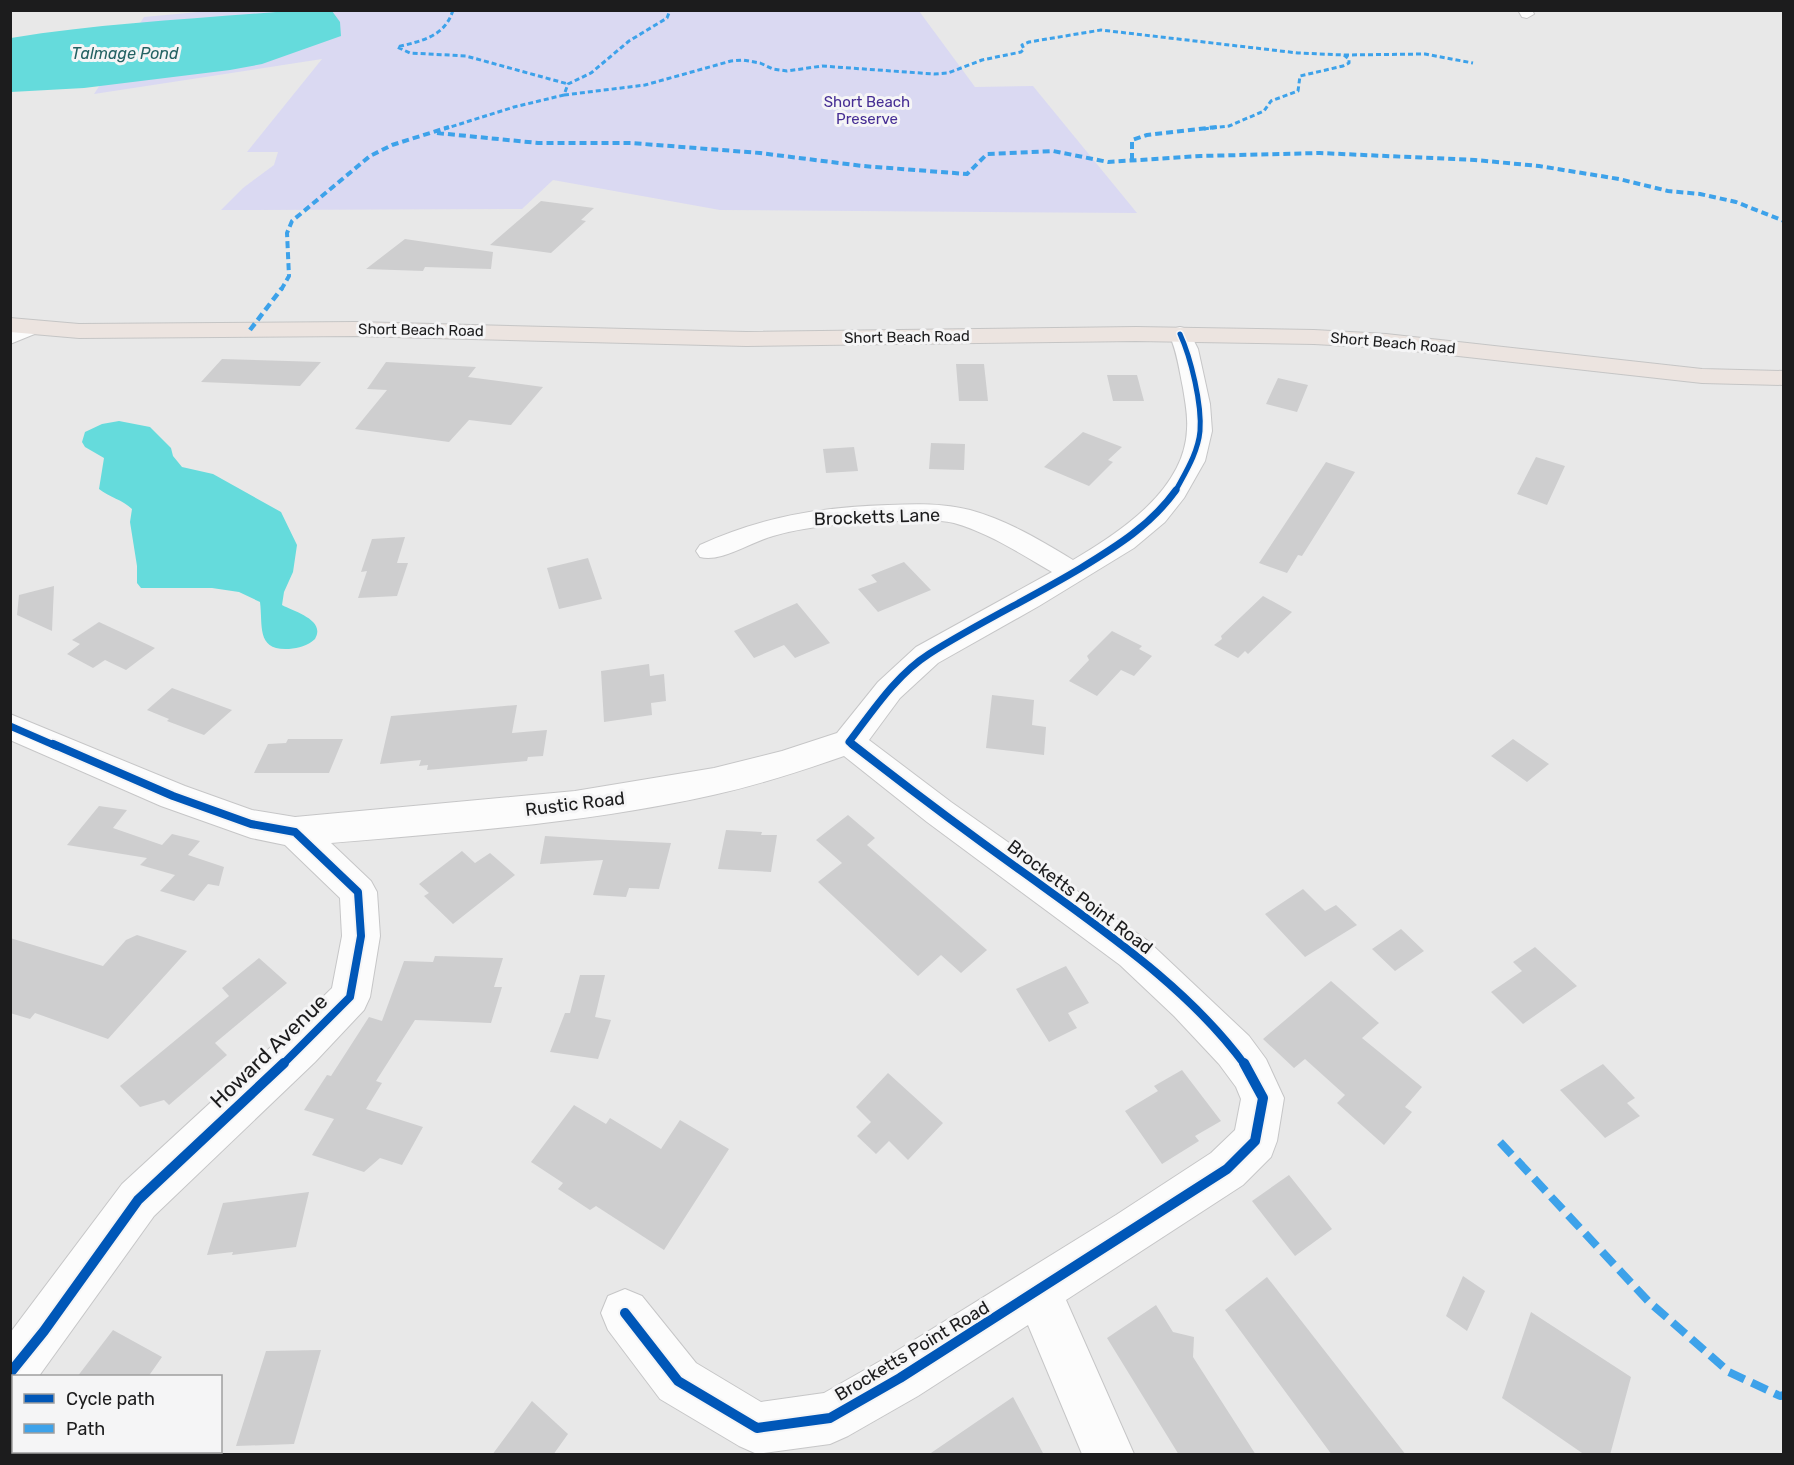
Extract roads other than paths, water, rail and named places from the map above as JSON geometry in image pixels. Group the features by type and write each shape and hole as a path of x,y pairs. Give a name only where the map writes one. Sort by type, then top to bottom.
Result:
{"main road":[{"name":"Short Beach Road","path":"17,330 126,332 466,330 746,339 1180,334 1355,339 1702,376 1784,378"}],"street":[{"path":"849,742 889,690 927,655 1029,599 1124,542 1155,516 1175,492 1192,461 1200,431 1198,404 1187,349 1180,334"},
{"name":"Brocketts Lane","path":"710,551 740,535 788,521 858,514 943,512 987,525 1028,545 1072,572"},
{"path":"10,726 173,796 251,824 295,832"},
{"name":"Rustic Road","path":"295,832 579,805 708,783 796,762 849,742"},
{"name":"Brocketts Point Road","path":"625,1313 678,1381 757,1428 830,1418 900,1378 1227,1169 1255,1141 1263,1098 1251,1073 1234,1050 1134,953 939,813 849,742"},
{"name":"Howard Avenue","path":"10,1373 44,1331 138,1200 300,1048 350,996 361,936 358,892 295,832"},
{"path":"1038,1291 1108,1455"}],"water":[{"name":"Talmage Pond","path":"287,11 332,11 340,22 341,36 262,64 230,70 84,88 11,92 11,38 114,25"},
{"path":"119,421 150,427 171,448 173,456 182,467 213,474 281,512 297,545 293,572 284,592 282,605 313,622 317,632 315,639 293,649 278,649 271,646 263,635 260,602 239,592 212,588 141,588 137,583 137,566 130,522 132,509 99,489 104,458 85,447 82,442 85,432 102,424"}],"park label":[{"name":"Short Beach Preserve","path":"867,110"}]}
